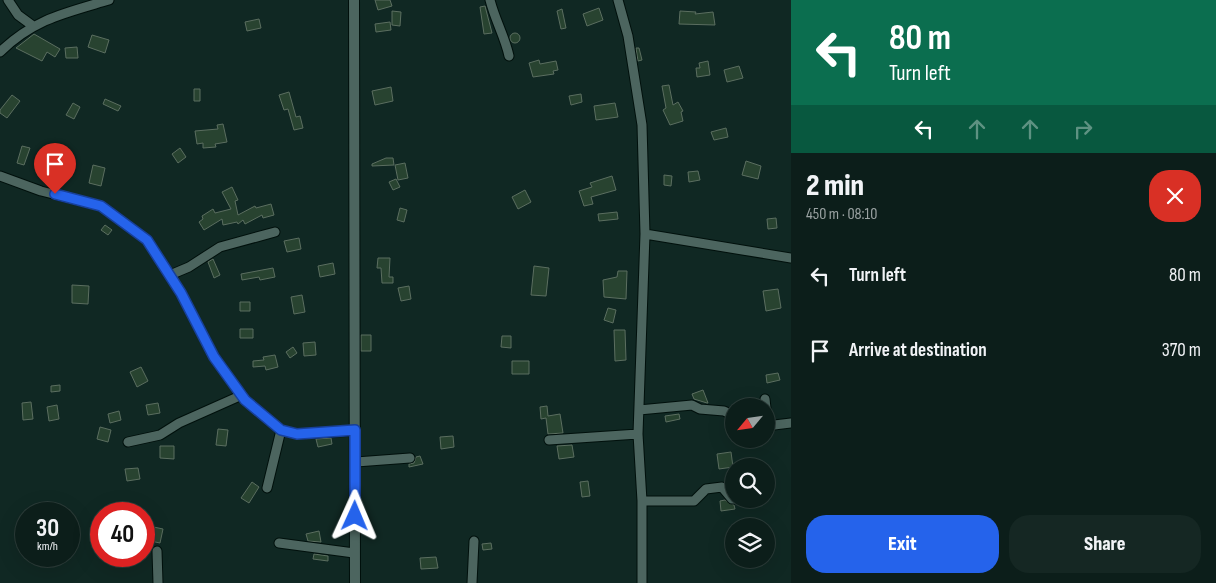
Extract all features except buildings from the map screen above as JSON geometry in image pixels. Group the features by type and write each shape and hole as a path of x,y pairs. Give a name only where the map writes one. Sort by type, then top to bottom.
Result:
{"street":[{"path":"8,0 18,15 33,26"},
{"path":"0,52 18,34 33,26 52,17 108,0"},
{"path":"354,0 355,583"},
{"path":"490,0 497,26 506,41 509,56"},
{"path":"618,0 628,36 642,125 645,234 638,434 642,501 642,583"},
{"path":"18,15 18,34"},
{"path":"0,176 41,191 83,200 109,210 122,223 147,240 170,275 214,357 242,395 281,430 297,434 355,430"},
{"path":"170,275 189,267 220,247 275,232"},
{"path":"645,234 791,258"},
{"path":"128,442 160,435 179,423 242,395"},
{"path":"640,410 692,405 700,409 725,412"},
{"path":"775,425 791,423"},
{"path":"268,488 281,430"},
{"path":"548,440 638,434"},
{"path":"356,462 410,458"},
{"path":"642,501 694,502 706,489 722,487 725,491"},
{"path":"472,583 474,542"},
{"path":"280,543 354,553"},
{"path":"157,551 158,583"}],"route":[{"path":"55,194 83,200 109,210 122,223 147,240 181,293 214,357 226,370 245,400 281,430 297,434 355,430 355,516"}]}
